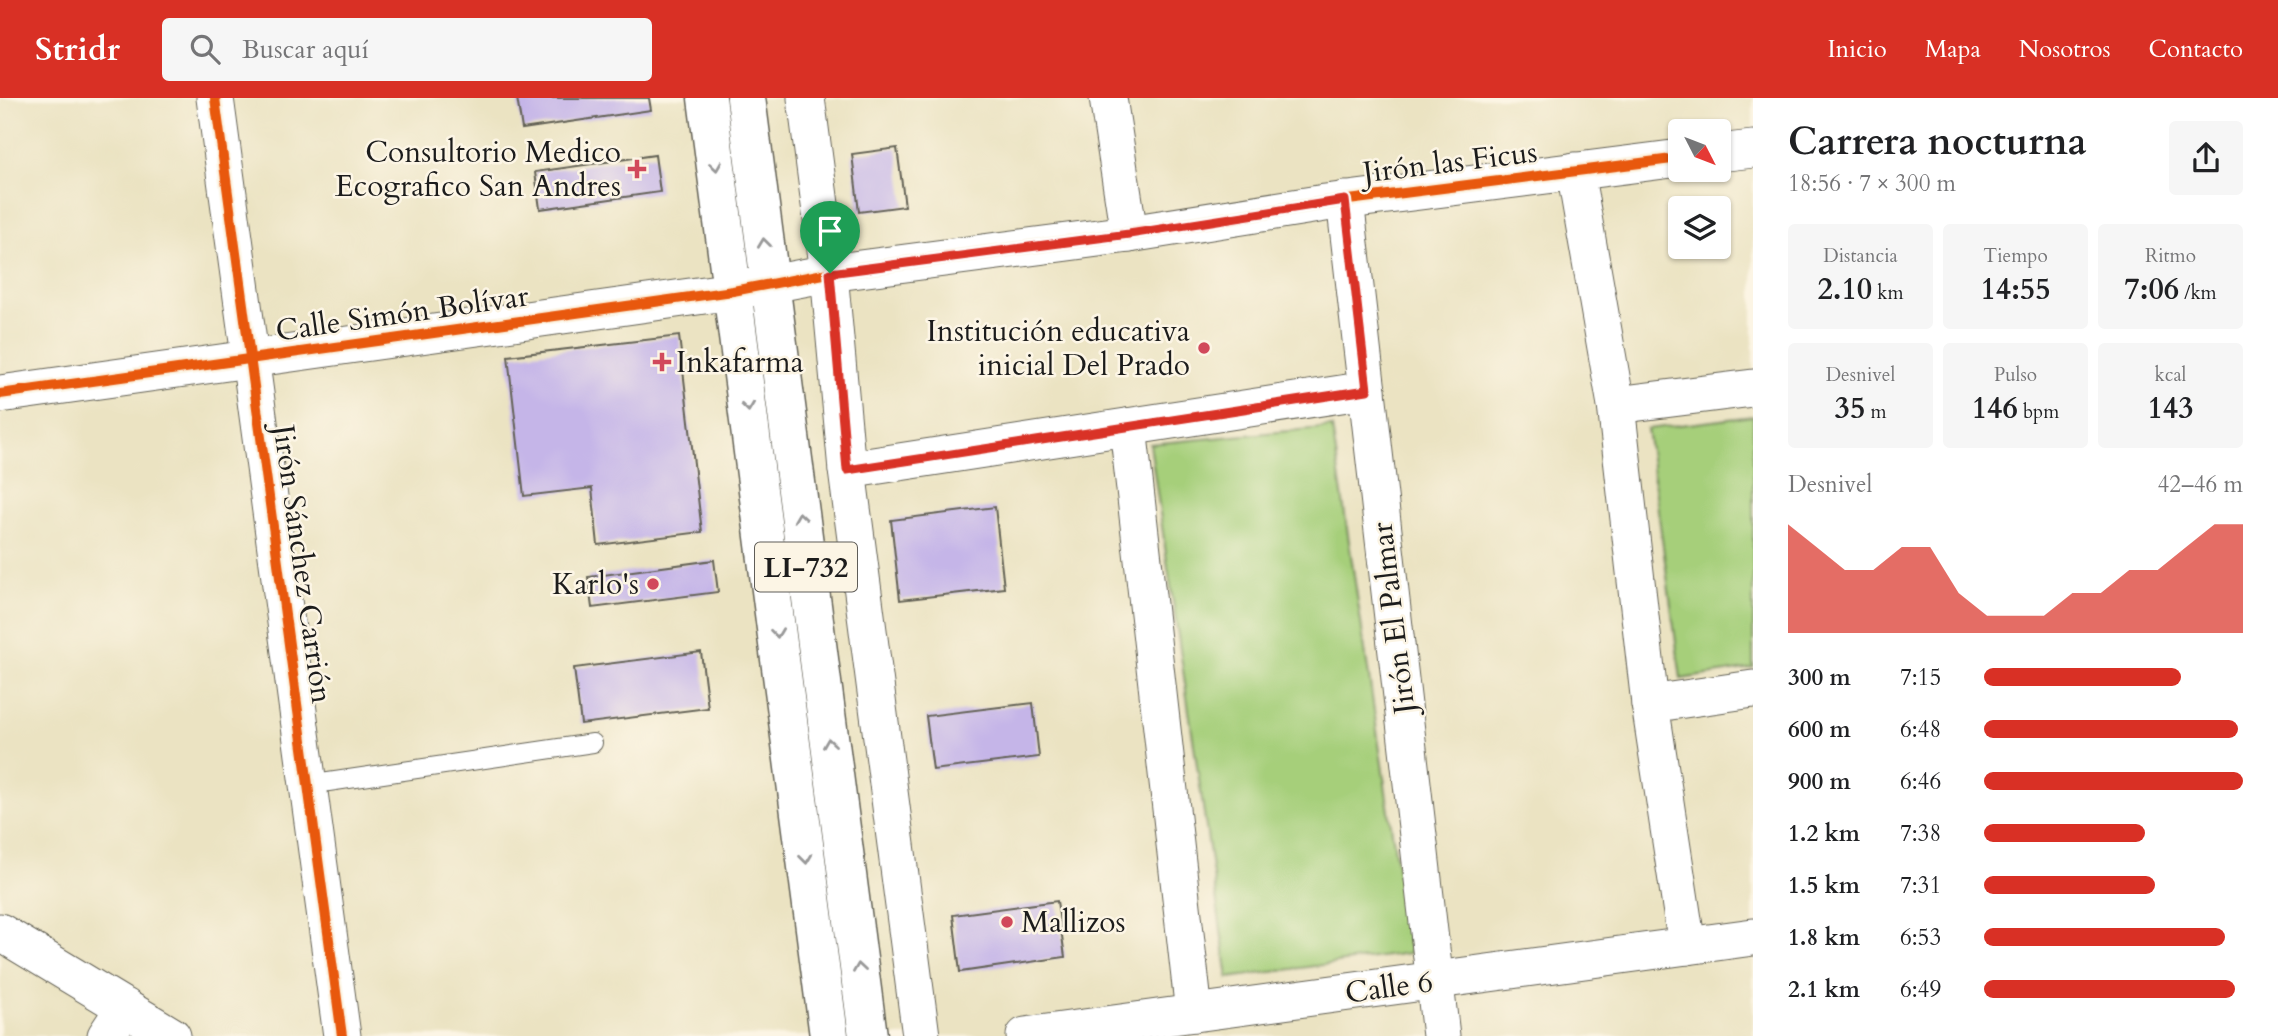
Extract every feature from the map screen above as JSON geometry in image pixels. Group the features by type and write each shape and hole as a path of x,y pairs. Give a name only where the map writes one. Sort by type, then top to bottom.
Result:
{"main road":[{"name":"LI-732","path":"707,98 751,288 868,1036"},
{"name":"LI-732","path":"746,98 751,288 829,1036"}],"street":[{"name":"Jirón Sánchez Carrión","path":"215,98 342,1036"},
{"path":"806,98 830,273 847,470 921,1036"},
{"path":"1108,98 1129,234"},
{"path":"1731,152 1753,149"},
{"name":"Jirón las Ficus","path":"751,288 830,273 1129,234 1345,200 1668,160"},
{"path":"1575,172 1616,405 1650,704 1687,946"},
{"name":"Jirón El Palmar","path":"1345,200 1441,1036"},
{"name":"Calle Simón Bolívar","path":"0,394 751,288"},
{"path":"1616,405 1753,388"},
{"path":"847,470 1367,390"},
{"path":"1128,428 1194,1013"},
{"path":"1650,704 1753,689"},
{"path":"0,932 116,1022 172,1036"},
{"name":"Calle 6","path":"1024,1036 1753,936"}],"lane":[{"path":"308,785 593,743"}],"green space":[{"path":"1753,416 1753,668 1681,679 1647,429"},
{"path":"1332,427 1410,953 1228,978 1150,444"}],"building":[{"path":"517,98 649,98 651,110 522,129"},
{"path":"897,148 905,206 859,212 852,154"},
{"path":"655,155 660,192 540,209 535,172"},
{"path":"679,336 702,532 598,545 592,488 524,496 508,356"},
{"path":"995,507 1004,588 900,600 891,520"},
{"name":"Karlo's","path":"714,560 718,592 592,608 588,577"},
{"path":"701,652 708,708 581,724 574,668"},
{"path":"1033,703 1039,757 933,770 926,716"},
{"path":"1057,901 1065,957 960,972 953,915"}],"cycle path":[{"path":"215,98 342,1036"},
{"path":"0,394 733,291 829,273 1129,234 1325,203 1668,160"}],"place":[{"name":"Consultorio Medico Ecografico San Andres","path":"637,169"},
{"name":"Institución educativa inicial Del Prado","path":"1204,348"},
{"name":"Inkafarma","path":"662,362"},
{"name":"Karlo's","path":"653,584"},
{"name":"Mallizos","path":"1007,922"}],"route":[{"path":"1345,200 1367,390 847,470 830,273 1129,234 1345,200"}]}
